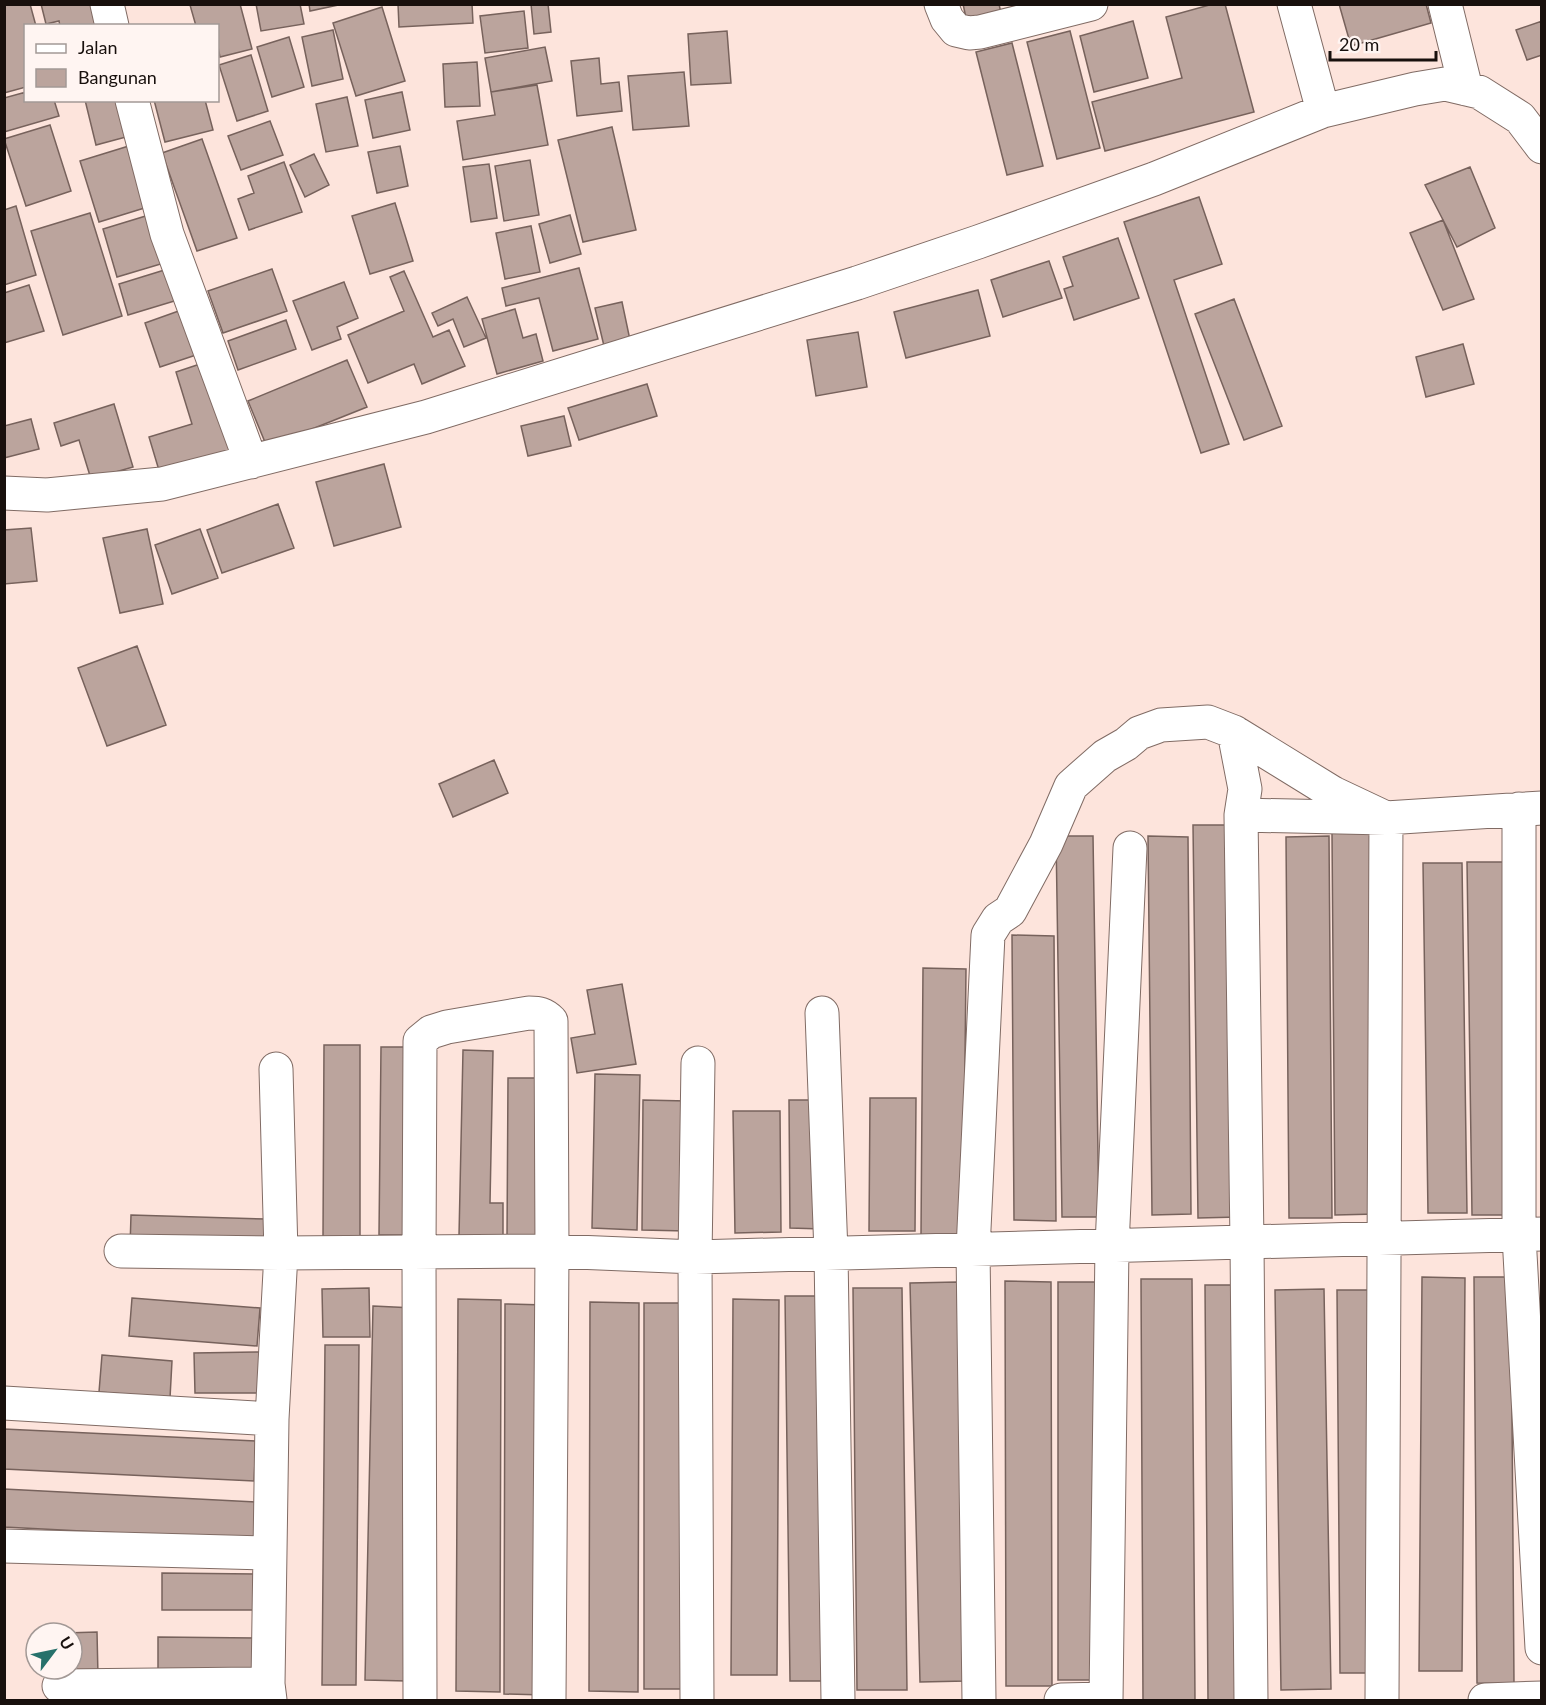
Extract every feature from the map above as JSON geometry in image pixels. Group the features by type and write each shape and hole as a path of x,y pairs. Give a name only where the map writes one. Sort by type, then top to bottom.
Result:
{"street":[{"path":"107,4 112,24"},
{"path":"941,4 947,19 956,30 969,33 1091,4"},
{"path":"1294,4 1323,111"},
{"path":"1445,4 1466,89"},
{"path":"4,493 47,495 162,484 426,417 857,283 1154,179 1323,111 1415,89 1445,84 1479,92 1520,118 1542,147"},
{"path":"133,102 167,234 251,462"},
{"path":"979,1701 973,1250 988,935 998,919 1010,910 1046,844 1071,786 1105,756 1126,744 1139,732 1161,725 1208,722 1234,732 1333,793 1386,818"},
{"path":"1234,732 1245,789 1241,815 1251,1701"},
{"path":"1241,815 1386,818 1530,808 1530,1235 1542,1647"},
{"path":"1382,1701 1386,818"},
{"path":"1061,1701 1106,1700 1112,1246 1130,848"},
{"path":"420,1701 420,1041 431,1032 447,1027 529,1013 545,1015 551,1021 549,1701"},
{"path":"822,1013 831,1253 838,1701"},
{"path":"697,1701 695,1257 698,1063"},
{"path":"59,1686 269,1692 272,1419 281,1253 276,1069"},
{"path":"121,1251 419,1253 552,1251 695,1257 1530,1235"},
{"path":"4,1402 272,1419"},
{"path":"4,1546 270,1552"},
{"path":"1485,1701 1542,1698"}],"building":[{"path":"4,4 30,4 35,24 24,24 24,88 4,93"},
{"path":"41,4 100,4 105,24 60,24 59,21 46,24"},
{"path":"240,4 252,49 220,57 219,24 195,24 190,5"},
{"path":"256,4 300,4 304,24 261,31"},
{"path":"309,4 343,4 310,11"},
{"path":"398,4 472,4 473,23 399,27"},
{"path":"531,4 548,4 551,32 534,34"},
{"path":"963,4 999,4 1002,18 968,27"},
{"path":"1213,4 1225,4 1254,112 1105,151 1092,102 1182,78 1166,17"},
{"path":"1339,4 1426,4 1431,23 1351,46"},
{"path":"382,7 405,81 356,96 333,23"},
{"path":"524,11 528,48 485,53 480,16"},
{"path":"1133,21 1148,78 1094,92 1080,36"},
{"path":"1542,21 1542,55 1527,60 1516,30"},
{"path":"333,30 343,79 312,86 302,37"},
{"path":"727,31 731,83 691,85 688,34"},
{"path":"1070,31 1100,148 1057,159 1027,42"},
{"path":"289,37 304,87 272,97 257,47"},
{"path":"1012,43 1043,166 1007,175 976,52"},
{"path":"545,47 552,81 491,92 485,58"},
{"path":"251,55 268,111 237,121 219,65"},
{"path":"599,58 601,84 619,82 622,111 577,116 571,61"},
{"path":"477,62 480,106 445,107 443,64"},
{"path":"684,72 689,126 633,130 628,76"},
{"path":"537,85 548,145 463,160 457,121 495,115 491,92"},
{"path":"402,92 410,130 373,138 365,100"},
{"path":"24,93 24,102 55,102 59,116 4,132 4,98"},
{"path":"347,97 358,146 326,152 316,104"},
{"path":"85,102 117,102 126,137 96,145"},
{"path":"155,102 206,102 213,130 165,142"},
{"path":"270,121 283,155 241,170 228,136"},
{"path":"50,125 71,191 26,206 4,139"},
{"path":"612,127 636,230 583,242 558,140"},
{"path":"202,139 237,238 197,251 162,153"},
{"path":"132,145 151,206 99,222 80,161"},
{"path":"400,146 408,186 377,193 368,152"},
{"path":"314,154 329,185 305,197 290,165"},
{"path":"530,160 539,215 504,221 495,166"},
{"path":"284,162 302,212 249,230 238,199 254,193 248,176"},
{"path":"489,164 497,218 471,222 463,167"},
{"path":"1470,167 1495,228 1457,247 1425,185"},
{"path":"1199,197 1222,264 1174,280 1229,444 1201,453 1124,222"},
{"path":"395,203 413,261 370,274 352,216"},
{"path":"16,206 36,275 4,285 4,210"},
{"path":"90,213 122,316 63,335 31,231"},
{"path":"149,215 164,263 117,277 103,229"},
{"path":"570,215 581,254 550,263 539,224"},
{"path":"1443,220 1474,299 1443,310 1410,233"},
{"path":"531,226 540,272 505,279 496,233"},
{"path":"1118,238 1139,298 1074,320 1064,289 1073,286 1063,257"},
{"path":"1049,261 1062,298 1003,317 991,280"},
{"path":"171,268 181,299 128,315 119,284"},
{"path":"579,268 598,339 553,351 539,298 506,306 502,288"},
{"path":"272,269 287,311 223,333 208,291"},
{"path":"404,271 433,337 449,330 465,366 422,384 414,364 368,383 348,335 404,311 390,277"},
{"path":"344,282 358,318 337,327 341,339 312,350 293,301"},
{"path":"29,285 44,331 4,343 4,293"},
{"path":"978,290 990,336 906,358 894,312"},
{"path":"467,297 486,338 464,347 453,319 438,326 432,313"},
{"path":"1234,299 1282,426 1244,440 1195,314"},
{"path":"622,302 630,340 604,346 595,308"},
{"path":"187,308 202,353 160,367 145,323"},
{"path":"515,309 523,338 536,334 543,361 497,374 482,319"},
{"path":"286,320 296,349 238,370 228,341"},
{"path":"858,332 867,387 816,396 807,340"},
{"path":"1463,344 1474,384 1426,397 1416,357"},
{"path":"347,360 367,407 267,447 248,401"},
{"path":"206,362 235,454 161,477 149,437 192,424 176,372"},
{"path":"647,384 657,416 579,440 568,408"},
{"path":"114,404 133,467 91,479 79,440 61,446 54,423"},
{"path":"564,416 571,446 528,456 521,426"},
{"path":"31,419 39,449 4,458 4,426"},
{"path":"384,464 401,527 334,546 316,482"},
{"path":"278,504 294,548 222,573 207,530"},
{"path":"31,528 37,581 4,584 4,530"},
{"path":"147,529 163,604 120,613 103,538"},
{"path":"200,529 218,578 172,594 155,545"},
{"path":"137,646 166,725 107,746 78,668"},
{"path":"494,760 508,793 453,817 439,784"},
{"path":"1193,825 1235,825 1239,1217 1198,1218"},
{"path":"1332,833 1373,833 1377,1214 1335,1215"},
{"path":"1056,836 1093,836 1099,1217 1062,1217"},
{"path":"1148,836 1188,837 1191,1214 1152,1215"},
{"path":"1329,836 1332,1218 1289,1218 1286,837"},
{"path":"1467,862 1504,862 1510,1215 1472,1215"},
{"path":"1423,863 1462,863 1467,1213 1428,1213"},
{"path":"1012,935 1054,936 1056,1221 1014,1220"},
{"path":"923,968 966,969 963,1236 921,1235"},
{"path":"622,984 636,1064 577,1073 571,1038 595,1034 587,990"},
{"path":"324,1045 360,1045 360,1238 323,1238"},
{"path":"381,1047 414,1047 413,1235 379,1235"},
{"path":"463,1050 493,1051 490,1203 503,1203 503,1237 459,1236"},
{"path":"595,1074 640,1075 637,1230 592,1228"},
{"path":"508,1078 549,1078 549,1238 507,1238"},
{"path":"870,1098 916,1098 915,1231 869,1231"},
{"path":"643,1100 687,1101 686,1231 642,1230"},
{"path":"789,1100 821,1100 822,1229 790,1228"},
{"path":"733,1111 780,1111 781,1232 735,1233"},
{"path":"131,1215 266,1219 265,1250 130,1247"},
{"path":"1422,1277 1465,1278 1462,1671 1419,1671"},
{"path":"1474,1277 1511,1277 1514,1684 1477,1683"},
{"path":"1141,1279 1192,1279 1195,1700 1143,1700"},
{"path":"1005,1281 1051,1282 1052,1686 1006,1686"},
{"path":"957,1282 966,1681 920,1682 910,1283"},
{"path":"1058,1282 1103,1282 1103,1680 1058,1680"},
{"path":"1205,1285 1242,1285 1245,1700 1208,1700"},
{"path":"369,1288 370,1337 323,1337 322,1289"},
{"path":"853,1288 902,1288 907,1690 857,1690"},
{"path":"1324,1289 1331,1689 1281,1690 1275,1290"},
{"path":"1337,1290 1377,1290 1379,1673 1340,1673"},
{"path":"785,1296 826,1296 831,1681 790,1681"},
{"path":"132,1298 260,1308 257,1346 129,1336"},
{"path":"458,1299 501,1300 500,1692 456,1691"},
{"path":"733,1299 779,1300 777,1675 731,1675"},
{"path":"590,1302 639,1303 638,1692 589,1691"},
{"path":"644,1303 685,1303 685,1689 644,1689"},
{"path":"505,1304 546,1305 544,1695 504,1694"},
{"path":"373,1306 414,1308 407,1681 365,1680"},
{"path":"325,1345 359,1345 356,1685 322,1685"},
{"path":"259,1352 261,1393 195,1393 194,1353"},
{"path":"102,1355 172,1361 170,1398 99,1392"},
{"path":"4,1429 256,1441 254,1481 4,1469"},
{"path":"4,1489 257,1502 255,1540 4,1527"},
{"path":"162,1573 259,1574 259,1610 162,1610"},
{"path":"84,1632 97,1632 98,1676 84,1676"},
{"path":"158,1637 258,1638 258,1676 158,1675"}]}
